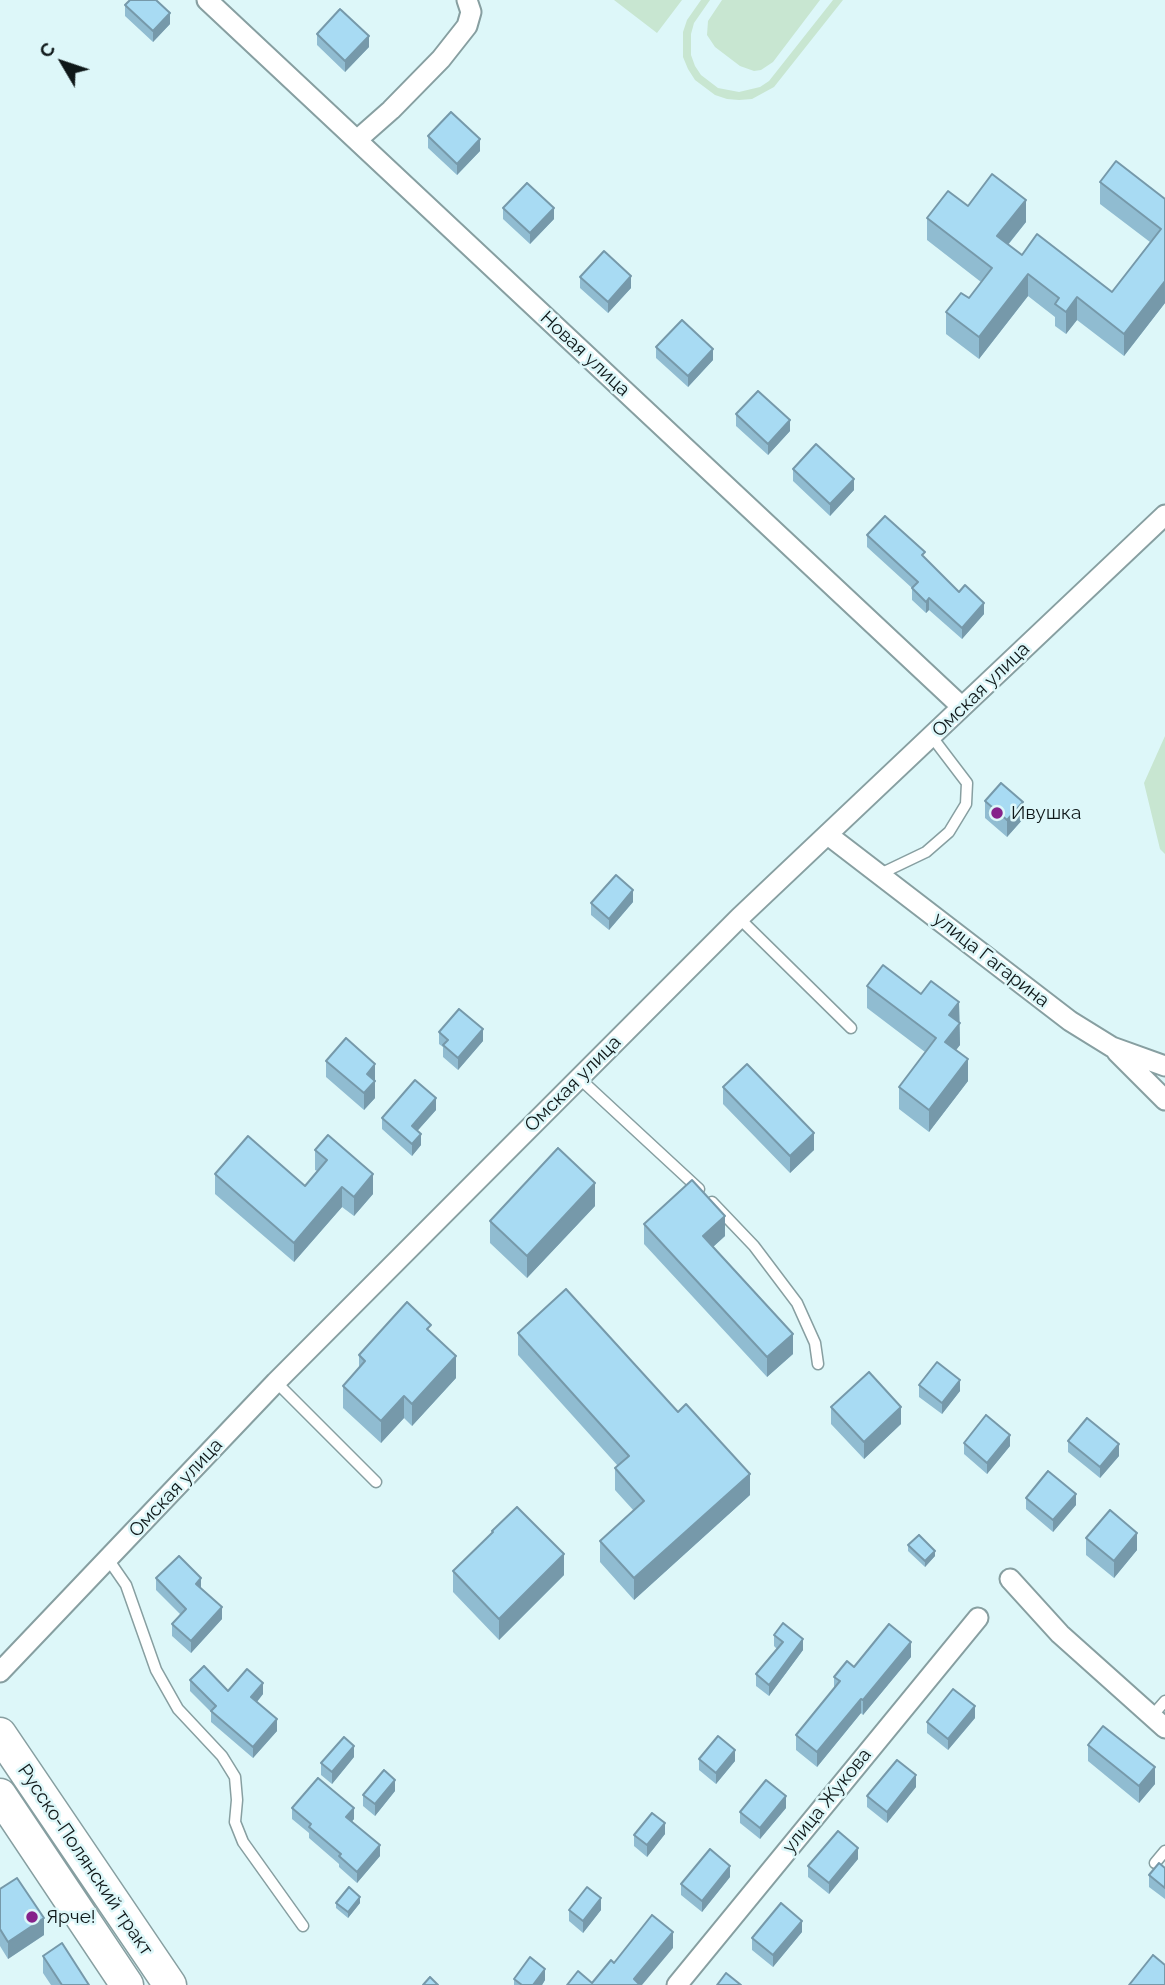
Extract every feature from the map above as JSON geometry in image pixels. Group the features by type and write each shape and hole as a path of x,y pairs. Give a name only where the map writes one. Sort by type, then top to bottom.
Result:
{"main road":[{"name":"Русско-Полянский тракт","path":"0,1734 170,1985"},
{"name":"Русско-Полянский тракт","path":"0,1795 127,1985"}],"street":[{"name":"Новая улица","path":"208,0 962,707"},
{"path":"357,141 433,68 467,26 471,12 467,0"},
{"name":"Омская улица","path":"0,1672 276,1382 739,918 1165,515"},
{"name":"улица Гагарина","path":"828,835 1070,1021 1112,1046 1165,1066"},
{"path":"1112,1046 1165,1100"},
{"path":"1010,1579 1060,1634 1161,1715"},
{"name":"улица Жукова","path":"677,1985 978,1618"}],"lane":[{"path":"880,874 926,852 949,832 966,804 967,783 932,737"},
{"path":"739,918 851,1028"},
{"path":"579,1078 693,1182 754,1246 797,1303 815,1343 818,1364"},
{"path":"276,1382 376,1482"},
{"path":"108,1559 126,1585 156,1671 178,1709 222,1756 235,1777 235,1822 243,1842 303,1926"},
{"path":"1155,1863 1165,1851"}],"green space":[{"path":"614,0 682,0 657,33"},
{"path":"701,0 710,0 694,23 691,34 691,55 695,66 701,75 718,88 739,92 760,87 769,81 833,0 843,0 774,87 752,99 739,100 715,95 695,80 683,57 683,32 687,20"},
{"path":"722,0 820,0 773,62 754,71 740,66 715,47 707,35 708,21"},
{"path":"1165,736 1165,854 1160,849 1144,783"}],"building":[{"path":"130,0 156,0 170,13 153,31 125,5"},
{"path":"340,9 369,36 345,61 317,34"},
{"path":"451,112 480,139 457,164 428,136"},
{"path":"1116,161 1165,199 1165,281 1124,334 1077,297 1066,312 1055,304 1059,298 1028,274 979,337 946,312 961,293 969,298 992,268 927,218 948,191 968,206 992,174 1026,200 997,236 1022,255 1037,234 1112,292 1161,229 1100,182"},
{"path":"527,183 554,208 530,233 503,208"},
{"path":"604,251 631,276 608,302 580,277"},
{"path":"682,320 713,349 688,376 656,347"},
{"path":"758,391 790,420 768,444 736,414"},
{"path":"816,444 854,479 830,504 793,469"},
{"path":"885,516 925,552 922,555 959,592 965,585 984,603 962,628 929,598 926,602 912,588 918,582 867,535"},
{"path":"1001,783 1023,802 1007,820 985,801"},
{"path":"616,875 633,890 609,919 591,903"},
{"path":"883,965 921,994 931,981 959,1002 949,1015 960,1023 945,1042 968,1059 929,1110 899,1087 936,1038 867,986"},
{"path":"459,1009 483,1029 458,1058 443,1045 448,1040 439,1032"},
{"path":"346,1038 375,1064 367,1074 375,1081 364,1093 326,1061"},
{"path":"747,1064 814,1133 790,1156 723,1087"},
{"path":"415,1080 436,1098 412,1126 421,1134 412,1144 382,1118"},
{"path":"328,1135 373,1174 354,1197 342,1187 294,1243 215,1174 248,1136 305,1186 327,1160 315,1150"},
{"path":"558,1148 595,1183 527,1256 490,1221"},
{"path":"692,1180 725,1216 703,1236 793,1334 767,1357 644,1224"},
{"path":"566,1289 678,1412 686,1404 750,1474 634,1578 600,1541 644,1501 615,1468 629,1456 518,1333"},
{"path":"407,1302 431,1325 427,1329 456,1356 412,1404 404,1396 381,1421 343,1386 365,1361 359,1355"},
{"path":"937,1362 960,1380 942,1403 919,1385"},
{"path":"869,1372 901,1407 864,1442 831,1407"},
{"path":"986,1415 1010,1435 987,1463 964,1443"},
{"path":"1087,1418 1119,1444 1100,1467 1068,1441"},
{"path":"1048,1471 1076,1494 1053,1520 1026,1498"},
{"path":"517,1507 564,1554 499,1619 453,1571"},
{"path":"1110,1510 1137,1533 1114,1561 1086,1538"},
{"path":"919,1535 935,1551 925,1561 908,1545"},
{"path":"179,1556 201,1578 196,1584 222,1607 191,1641 172,1624 186,1609 156,1578"},
{"path":"783,1623 803,1639 769,1685 756,1674 783,1642 774,1635"},
{"path":"889,1624 911,1642 817,1752 796,1735 840,1681 834,1677 847,1661 854,1667"},
{"path":"204,1666 228,1691 247,1669 263,1683 251,1697 277,1719 253,1747 211,1711 216,1706 190,1680"},
{"path":"953,1689 975,1706 948,1739 927,1722"},
{"path":"1103,1726 1155,1767 1139,1786 1088,1745"},
{"path":"718,1736 735,1750 716,1773 699,1759"},
{"path":"344,1737 354,1746 332,1772 321,1763"},
{"path":"897,1760 916,1775 887,1812 867,1796"},
{"path":"384,1770 395,1780 375,1804 363,1795"},
{"path":"318,1778 354,1808 346,1817 380,1845 357,1872 292,1808"},
{"path":"766,1780 786,1796 760,1828 740,1812"},
{"path":"652,1813 665,1823 647,1845 634,1835"},
{"path":"838,1831 858,1848 829,1883 808,1866"},
{"path":"710,1849 730,1866 702,1901 681,1884"},
{"path":"1159,1863 1165,1868 1165,1888 1149,1875"},
{"path":"17,1878 44,1918 8,1942 0,1929 0,1889"},
{"path":"349,1887 360,1897 348,1912 336,1903"},
{"path":"587,1887 601,1898 583,1921 569,1910"},
{"path":"781,1903 802,1921 773,1955 752,1938"},
{"path":"652,1915 673,1932 634,1979 640,1985 567,1985 578,1971 592,1983 611,1960 614,1963"},
{"path":"62,1943 89,1985 62,1985 43,1956"},
{"path":"1153,1955 1165,1965 1165,1985 1129,1985"},
{"path":"530,1957 545,1969 533,1985 522,1985 514,1979"},
{"path":"726,1973 741,1985 717,1985"},
{"path":"430,1977 438,1985 423,1985"}],"place":[{"name":"Ивушка","path":"997,813"},
{"name":"Ярче!","path":"32,1917"}]}
